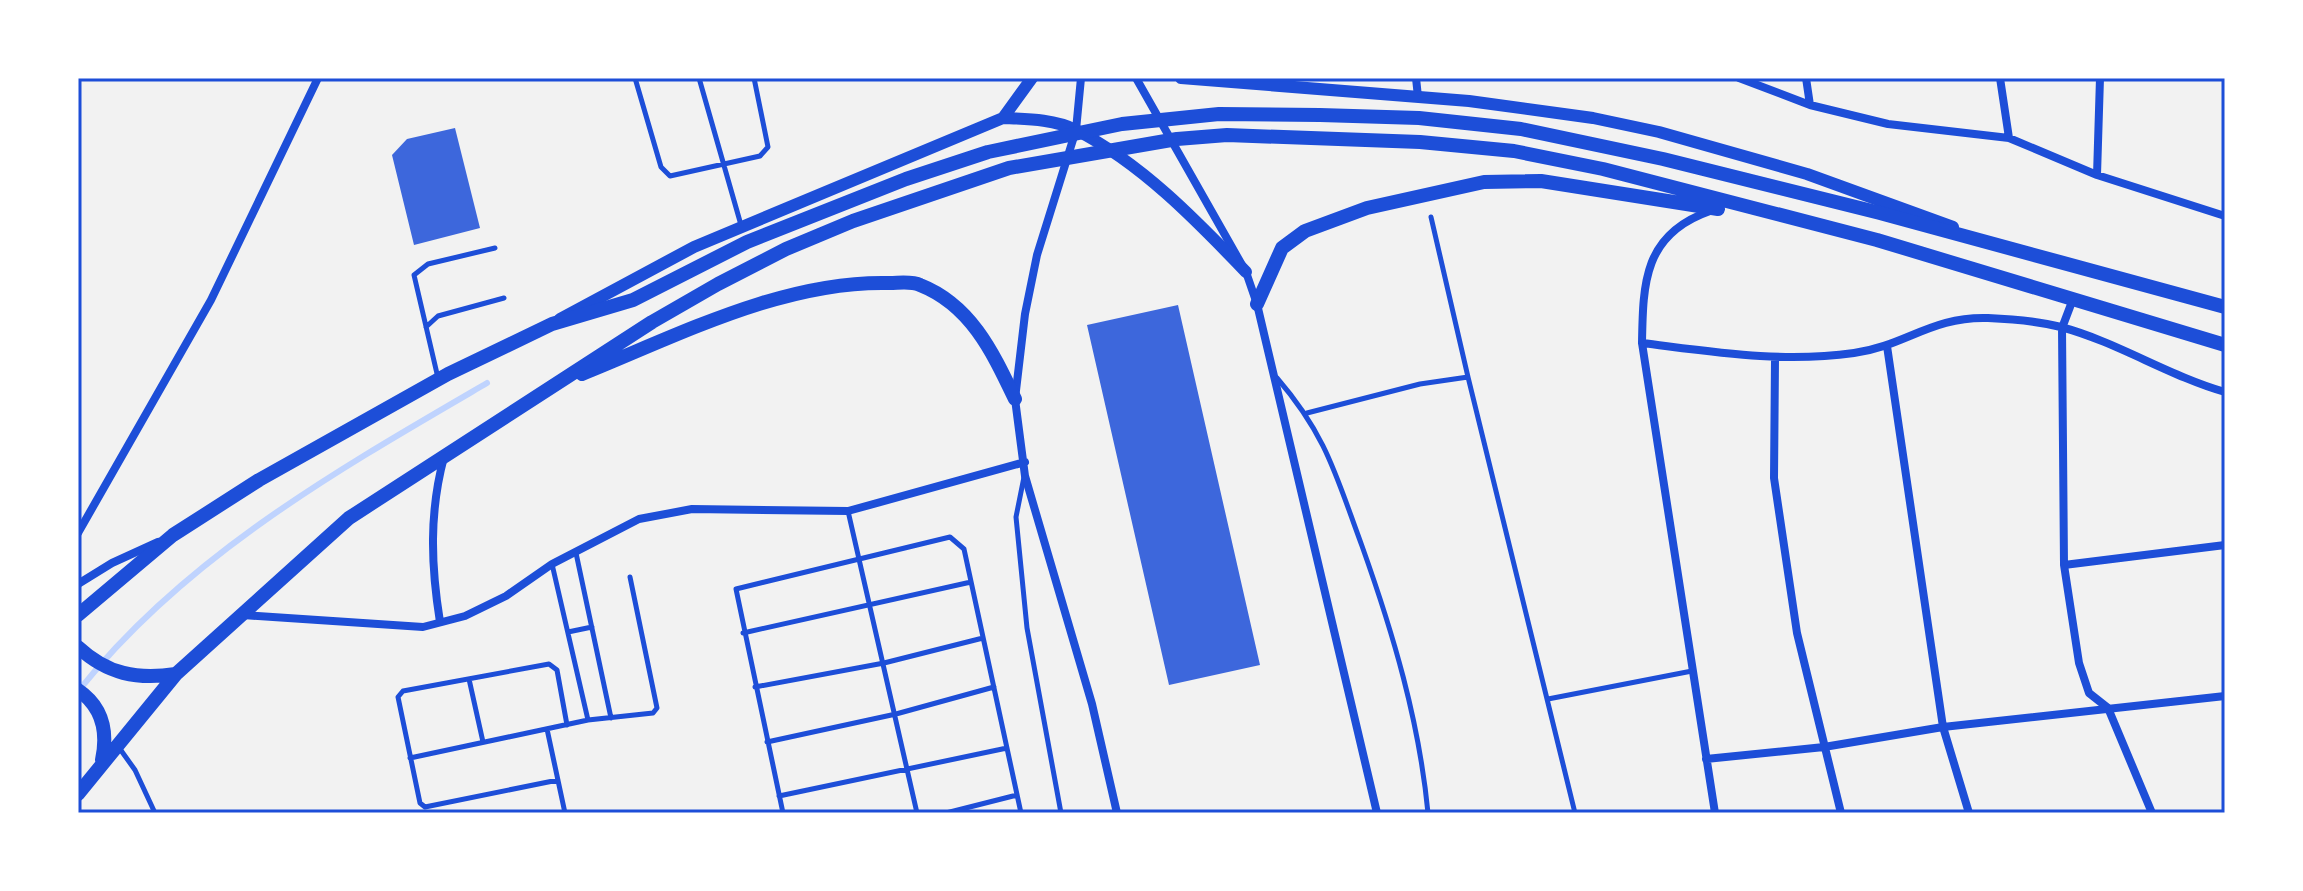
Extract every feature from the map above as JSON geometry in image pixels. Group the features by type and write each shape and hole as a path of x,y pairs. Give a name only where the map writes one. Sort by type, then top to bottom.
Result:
{"main road":[{"path":"78,615 173,535 259,480 438,379 552,324 633,300 747,242 906,179 988,152 1122,124 1219,114 1419,118 1521,129 1606,146 1986,241 2223,306"},
{"path":"78,794 176,674 238,614 349,518 652,322 786,249 943,188 1009,168 1177,139 1227,135 1420,142 1514,151 1603,169 1877,240 2225,345"},
{"path":"1257,304 1282,248 1305,231 1367,208 1484,182 1541,181 1774,215"},
{"path":"552,387 779,299 862,282 918,283 948,301 984,335 1015,399"},
{"path":"78,647 92,660 132,677 176,674"},
{"path":"78,690 88,697 102,717 106,741 101,764"}],"street":[{"path":"78,533 211,300 318,78"},
{"path":"1003,118 1032,78"},
{"path":"1081,78 1076,130 1037,255 1025,314 1015,399 1025,476 1092,704 1117,813"},
{"path":"1136,78 1246,272 1257,304 1377,813"},
{"path":"1181,78 1418,97 1593,118 1659,132 1885,200 1986,241"},
{"path":"1416,78 1418,97"},
{"path":"1739,78 1810,105 1888,124 2009,138 2097,175 2225,216"},
{"path":"1806,78 1810,105"},
{"path":"2000,78 2009,138"},
{"path":"2097,175 2100,78"},
{"path":"552,324 694,247 1003,118 1037,120 1076,130 1121,159 1175,202 1246,272"},
{"path":"1715,813 1642,343 1642,297 1660,242 1694,217 1718,209"},
{"path":"2073,299 2062,328 2064,565 2079,663 2089,693 2108,708 2152,813"},
{"path":"1642,343 1775,359 1855,353 1887,346 1931,325 1959,318 2016,320 2062,328 2225,392"},
{"path":"1887,346 1943,727 1969,813"},
{"path":"1775,359 1774,478 1797,633 1841,813"},
{"path":"440,622 432,541 435,495 444,456"},
{"path":"238,614 423,627 465,616 506,596 552,564 639,519 692,509 848,511 1025,462"},
{"path":"78,584 112,563 173,535"},
{"path":"2064,565 2225,545"},
{"path":"1706,759 1824,747 1943,727 2225,696"}],"lane":[{"path":"635,78 661,167 670,176 760,156 768,147 754,78"},
{"path":"699,78 741,226"},
{"path":"1431,217 1575,813"},
{"path":"438,379 414,287 414,275 418,268 495,248"},
{"path":"425,328 438,316 504,298"},
{"path":"1274,375 1307,413 1335,466 1389,618 1423,766 1428,813"},
{"path":"1307,413 1420,384 1468,377"},
{"path":"1025,476 1016,517 1027,628 1061,813"},
{"path":"848,511 917,813"},
{"path":"783,813 736,589 860,556 950,537 964,549 1021,813"},
{"path":"576,552 611,718"},
{"path":"552,564 588,720"},
{"path":"410,758 588,720 653,713 657,708 630,577"},
{"path":"743,633 971,582"},
{"path":"568,632 592,627"},
{"path":"755,687 884,663 983,638"},
{"path":"558,780 425,807 420,803 399,693 554,665 567,725"},
{"path":"1548,699 1692,671"},
{"path":"469,679 483,742"},
{"path":"767,742 896,714 994,687"},
{"path":"547,729 565,813"},
{"path":"117,745 135,770 155,813"},
{"path":"779,796 1007,748"},
{"path":"946,813 1017,795"}],"building":[{"path":"455,128 480,228 414,245 392,155 407,139"},
{"path":"1178,305 1260,665 1169,685 1087,325"}],"waterway":[{"path":"80,689 122,641 217,556 322,482 487,383"}]}
